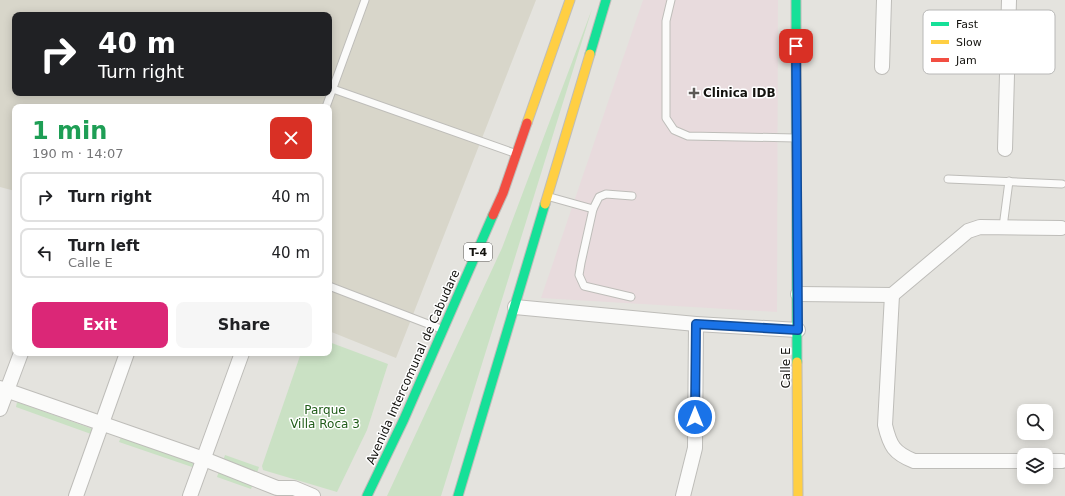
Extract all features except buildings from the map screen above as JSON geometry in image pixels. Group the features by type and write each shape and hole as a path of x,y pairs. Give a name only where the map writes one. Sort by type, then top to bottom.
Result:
{"main road":[{"name":"Avenida Intercomunal de Cabudare","path":"367,496 404,419 503,193 570,0"},
{"path":"458,496 606,0"},
{"name":"Calle E","path":"796,0 798,496"}],"street":[{"path":"882,67 884,0"},
{"path":"1009,0 1009,10"},
{"path":"1005,149 1007,74"},
{"path":"798,294 892,295 968,231 980,227 1061,228"},
{"path":"892,295 885,425 889,441 900,455 914,461 1017,461"},
{"path":"515,307 696,324 798,330"},
{"path":"683,496 695,448 696,324"},
{"path":"0,410 4,389 20,356"},
{"path":"76,496 126,356"},
{"path":"190,496 241,356"},
{"path":"4,389 204,459 280,492 294,488 313,496"},
{"path":"1053,461 1062,461"}],"lane":[{"path":"365,0 333,89 517,154"},
{"path":"672,0 666,21 666,118 674,130 688,136 797,138"},
{"path":"948,180 1062,184"},
{"path":"1003,227 1009,181"},
{"path":"630,298 584,286 580,275 593,209 599,197 606,194 632,196"},
{"path":"548,197 593,209"},
{"path":"332,287 385,309 443,330"}],"shaded area":[{"path":"0,0 536,0 396,358 332,332 332,104 12,104 12,190 0,187"},
{"name":"Clinica IDB","path":"643,0 778,0 777,312 541,298"}],"green space":[{"path":"592,9 441,496 387,496 502,248"},
{"name":"Parque Villa Roca 3","path":"332,343 388,364 367,430 337,492 263,470 262,466 300,356 332,356"},
{"path":"17,402 93,429 91,434 16,407"},
{"path":"121,437 196,464 195,468 119,442"},
{"path":"225,455 259,467 257,473 223,461"},
{"path":"219,471 253,484 251,489 217,477"}],"traffic: fast":[{"path":"590,54 606,0"},
{"path":"796,0 797,362"},
{"path":"458,496 545,204"},
{"path":"367,496 404,419 493,215"}],"traffic: slow":[{"path":"527,123 570,0"},
{"path":"545,204 590,54"},
{"path":"797,362 798,496"}],"traffic: jam":[{"path":"493,215 503,193 527,123"}],"place":[{"name":"Clinica IDB","path":"694,93"}],"route":[{"path":"695,417 696,324 798,330 796,46"}]}
